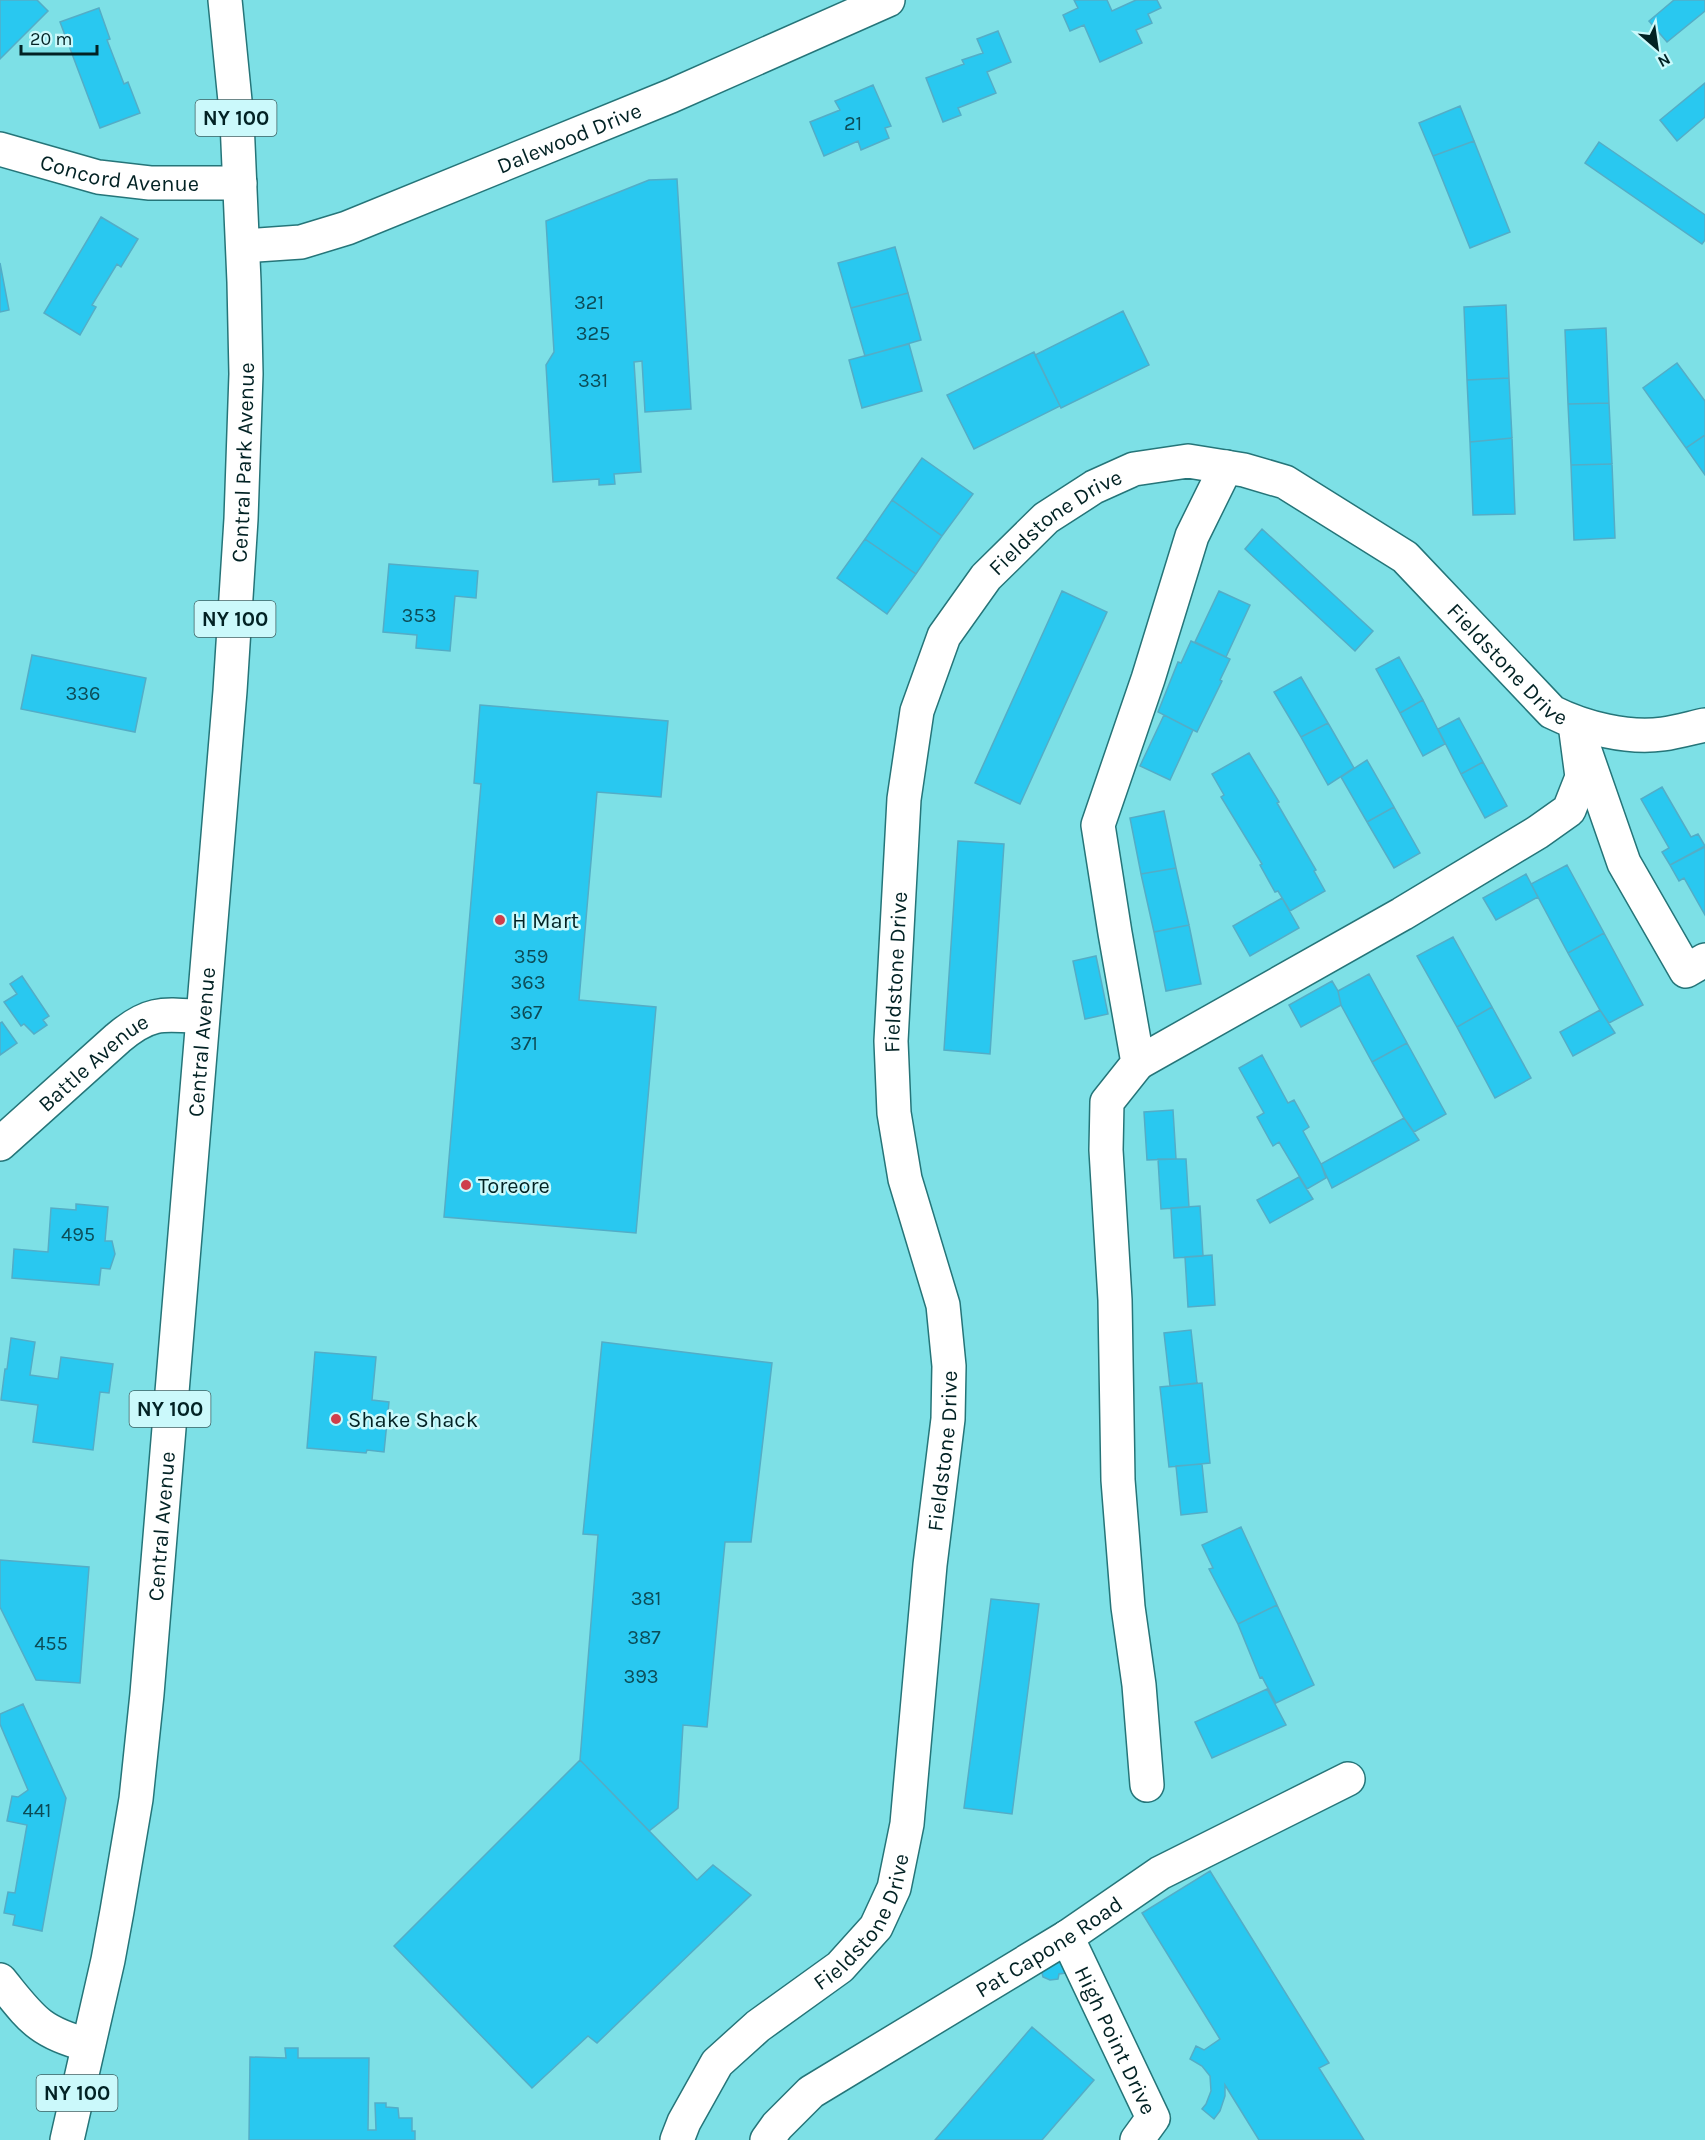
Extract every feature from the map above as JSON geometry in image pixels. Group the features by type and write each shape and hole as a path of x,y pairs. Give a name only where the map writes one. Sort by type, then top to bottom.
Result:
{"street":[{"name":"Central Park Avenue","path":"215,871 234,643 246,374 240,183 225,0"},
{"name":"Dalewood Drive","path":"243,246 301,242 347,228 671,96 888,0"},
{"name":"Concord Avenue","path":"0,149 98,177 150,183 240,183"},
{"name":"Fieldstone Drive","path":"677,2140 684,2122 717,2063 758,2026 840,1967 876,1928 894,1888 907,1824 929,1572 948,1419 949,1366 943,1305 905,1179 894,1113 891,1051 903,799 917,711 944,636 986,578 1046,518 1094,487 1134,469 1188,461 1244,470 1285,482 1405,557 1552,712 1575,724 1622,733 1661,735 1705,725"},
{"path":"1138,1064 1098,825 1148,679 1192,536 1226,467"},
{"path":"1575,724 1624,863 1686,971 1705,960"},
{"path":"1147,1785 1139,1685 1128,1607 1118,1480 1114,1300 1106,1150 1107,1102 1138,1064 1402,914 1538,832 1569,810 1582,777 1575,724"},
{"name":"Central Avenue","path":"67,2140 108,1960 135,1799 147,1694 215,871"},
{"name":"Battle Avenue","path":"0,1144 138,1022 159,1015 202,1017"},
{"name":"Pat Capone Road","path":"767,2140 777,2126 811,2092 1067,1938 1160,1873 1348,1779"},
{"name":"High Point Drive","path":"1067,1938 1153,2118 1137,2140"},
{"path":"0,1980 41,2026 62,2038 88,2045"}],"building":[{"path":"0,0 37,0 48,11 0,59"},
{"path":"1074,0 1107,0 1112,11 1136,0 1157,0 1161,8 1148,14 1152,23 1136,30 1142,43 1100,62 1084,25 1070,31 1063,15 1078,8"},
{"path":"1674,0 1705,0 1705,11 1667,42 1649,21"},
{"path":"99,8 110,39 107,40 124,84 128,82 140,113 100,128 60,22"},
{"path":"998,31 1011,62 987,72 996,93 958,108 961,115 943,122 926,78 964,64 962,60 983,53 977,39"},
{"path":"1705,83 1705,117 1677,141 1660,120"},
{"path":"873,85 891,126 885,128 889,138 861,150 858,141 824,156 810,122 840,110 835,101"},
{"path":"1460,106 1474,141 1433,156 1419,123"},
{"path":"1474,141 1510,232 1470,248 1433,156"},
{"path":"1599,142 1705,215 1705,240 1702,244 1585,163"},
{"path":"677,179 691,409 645,412 642,361 634,362 641,472 614,474 615,484 599,485 599,479 553,482 546,365 554,352 546,221 649,180"},
{"path":"101,217 138,239 121,267 117,264 92,305 96,307 80,335 44,313"},
{"path":"895,247 908,293 851,308 838,263"},
{"path":"0,263 9,310 0,312"},
{"path":"908,293 921,340 865,356 851,308"},
{"path":"1506,305 1509,378 1467,380 1464,307"},
{"path":"1123,311 1149,365 1061,408 1035,355"},
{"path":"1606,328 1609,403 1568,404 1565,330"},
{"path":"909,344 922,391 862,408 849,360"},
{"path":"1034,352 1060,406 974,449 947,395"},
{"path":"1677,363 1705,401 1705,435 1686,448 1643,388"},
{"path":"1509,378 1512,438 1470,442 1467,380"},
{"path":"1609,403 1612,464 1571,465 1568,404"},
{"path":"1705,435 1705,475 1686,448"},
{"path":"1512,438 1515,514 1473,515 1470,442"},
{"path":"922,458 973,494 942,536 892,500"},
{"path":"1612,464 1615,538 1574,540 1571,465"},
{"path":"892,500 942,536 916,574 865,539"},
{"path":"1262,529 1373,631 1355,651 1245,549"},
{"path":"865,539 916,574 887,614 837,578"},
{"path":"389,564 478,571 476,598 455,596 450,651 416,648 417,635 383,632"},
{"path":"1062,591 1107,612 1020,804 975,783"},
{"path":"1219,591 1250,605 1226,657 1195,642"},
{"path":"1191,641 1230,659 1197,732 1158,712 1178,662 1181,663"},
{"path":"32,655 146,678 135,732 21,709"},
{"path":"1399,657 1423,700 1400,713 1376,669"},
{"path":"1301,677 1328,723 1301,737 1274,692"},
{"path":"1423,700 1445,744 1423,756 1400,713"},
{"path":"480,705 668,721 661,797 597,792 579,1000 656,1007 636,1233 444,1217 481,784 474,783"},
{"path":"1164,715 1193,730 1170,780 1140,766"},
{"path":"1459,718 1483,762 1461,774 1438,729"},
{"path":"1328,723 1354,768 1328,785 1301,737"},
{"path":"1249,753 1279,802 1277,803 1316,870 1314,871 1325,891 1290,911 1278,891 1275,892 1260,865 1262,864 1221,797 1224,795 1212,774"},
{"path":"1367,760 1394,807 1367,822 1341,777"},
{"path":"1483,762 1507,806 1485,818 1461,774"},
{"path":"1662,787 1691,837 1698,834 1705,846 1670,865 1662,852 1669,848 1641,799"},
{"path":"1394,807 1420,853 1394,868 1367,822"},
{"path":"1164,811 1176,868 1141,874 1130,818"},
{"path":"958,841 1004,844 990,1054 944,1050"},
{"path":"1705,847 1705,915 1684,878 1679,881 1670,865"},
{"path":"1567,865 1604,933 1568,953 1531,884"},
{"path":"1176,868 1189,925 1154,932 1141,874"},
{"path":"1526,874 1538,897 1496,920 1483,898"},
{"path":"1282,898 1299,928 1250,956 1233,926"},
{"path":"1189,925 1201,984 1166,991 1154,932"},
{"path":"1604,933 1643,1005 1609,1023 1568,953"},
{"path":"1453,937 1492,1007 1457,1027 1417,956"},
{"path":"1096,956 1108,1014 1085,1019 1073,961"},
{"path":"1369,974 1407,1043 1372,1062 1341,1005 1338,991"},
{"path":"22,976 49,1016 43,1020 47,1025 34,1034 24,1024 21,1026 4,1002 17,994 10,984"},
{"path":"1332,981 1338,991 1341,1005 1301,1027 1289,1005"},
{"path":"1492,1007 1531,1078 1495,1098 1457,1027"},
{"path":"1600,1010 1615,1033 1573,1056 1560,1032"},
{"path":"2,1022 17,1043 0,1055 0,1023"},
{"path":"1407,1043 1446,1114 1414,1132 1372,1062"},
{"path":"1262,1055 1288,1103 1294,1100 1309,1127 1303,1131 1326,1178 1307,1189 1279,1142 1273,1146 1257,1117 1264,1113 1239,1068"},
{"path":"1173,1110 1176,1159 1147,1160 1144,1112"},
{"path":"1404,1118 1419,1140 1332,1188 1321,1164"},
{"path":"1158,1159 1186,1159 1189,1207 1161,1209"},
{"path":"1299,1177 1313,1199 1270,1223 1257,1200"},
{"path":"76,1204 108,1207 105,1241 112,1241 115,1254 110,1269 101,1268 99,1285 12,1278 14,1249 48,1252 51,1208 76,1210"},
{"path":"1200,1206 1203,1256 1174,1258 1171,1208"},
{"path":"1212,1255 1215,1305 1188,1307 1185,1257"},
{"path":"1191,1330 1197,1383 1170,1386 1164,1333"},
{"path":"11,1338 35,1342 30,1375 58,1379 61,1357 113,1364 109,1393 100,1392 93,1450 33,1442 38,1405 1,1400"},
{"path":"602,1342 772,1363 751,1542 725,1542 707,1727 683,1725 678,1808 649,1831 580,1760 598,1535 583,1534"},
{"path":"315,1352 376,1357 372,1400 389,1402 384,1452 367,1450 366,1453 307,1448"},
{"path":"1202,1383 1210,1463 1169,1467 1160,1387"},
{"path":"1202,1464 1207,1512 1181,1515 1176,1466"},
{"path":"1241,1527 1277,1605 1238,1624 1209,1569 1213,1568 1202,1545"},
{"path":"0,1560 89,1567 80,1683 36,1680 0,1607"},
{"path":"991,1599 1039,1604 1012,1814 964,1808"},
{"path":"1277,1605 1314,1685 1276,1703 1262,1677 1260,1678 1238,1624"},
{"path":"1267,1689 1286,1725 1212,1758 1195,1722"},
{"path":"23,1704 66,1798 42,1931 13,1925 15,1915 4,1913 8,1892 15,1893 27,1825 7,1821 12,1796 18,1797 28,1790 0,1724 0,1714"},
{"path":"580,1760 697,1880 713,1865 751,1895 597,2043 588,2036 532,2088 394,1946"},
{"path":"1210,1871 1329,2063 1319,2068 1364,2140 1259,2140 1225,2085 1225,2096 1220,2111 1214,2119 1202,2109 1211,2091 1210,2076 1202,2066 1190,2059 1196,2046 1204,2050 1220,2039 1142,1913"},
{"path":"1053,1960 1058,1963 1071,1960 1073,1972 1059,1974 1058,1979 1050,1980 1043,1977 1041,1969"},
{"path":"1032,2027 1094,2080 1042,2140 935,2140"},
{"path":"285,2048 298,2048 298,2058 369,2058 368,2130 376,2130 375,2103 386,2103 386,2107 398,2108 399,2118 412,2118 415,2140 249,2140 250,2057 286,2058"}],"place":[{"name":"H Mart","path":"500,920"},
{"name":"Toreore","path":"466,1185"},
{"name":"Shake Shack","path":"336,1419"}]}
